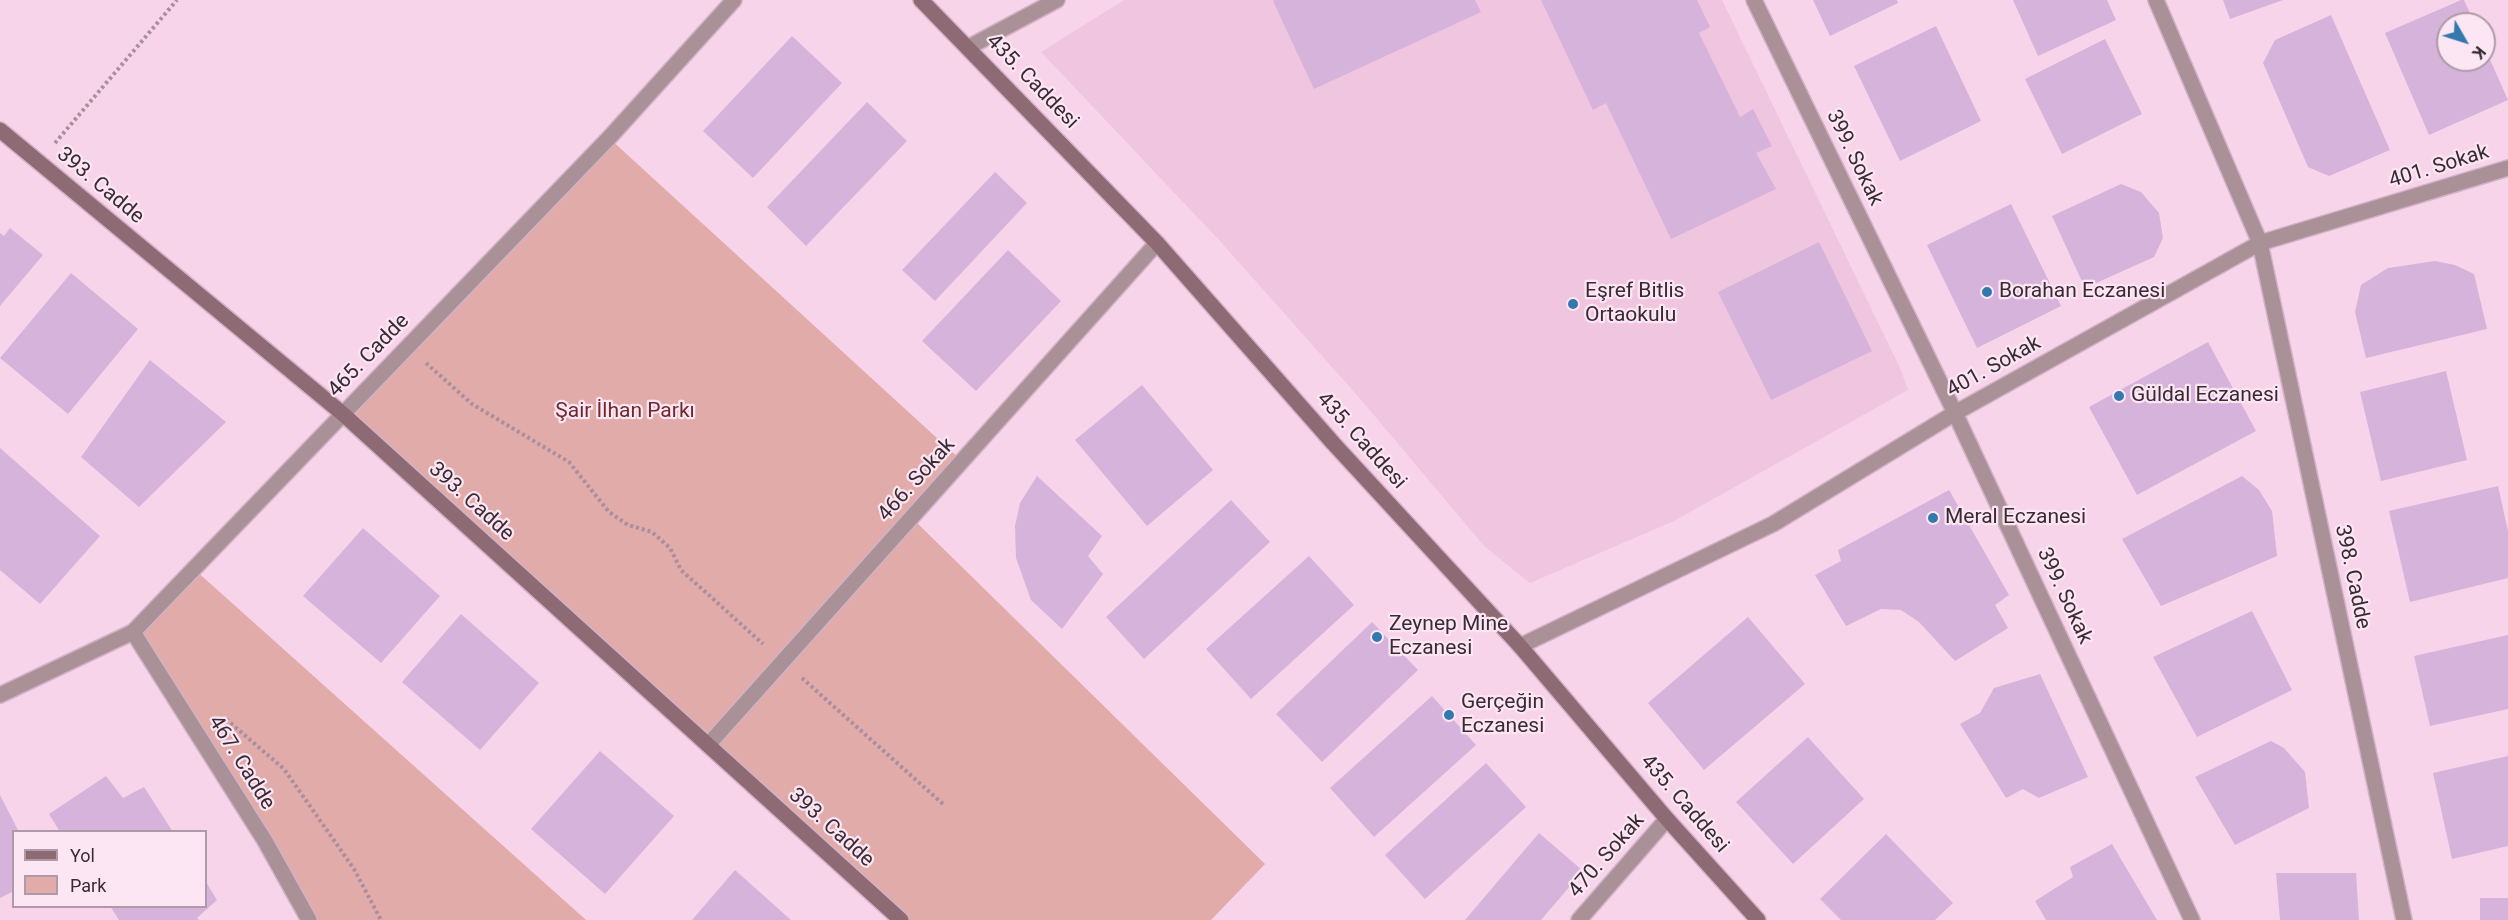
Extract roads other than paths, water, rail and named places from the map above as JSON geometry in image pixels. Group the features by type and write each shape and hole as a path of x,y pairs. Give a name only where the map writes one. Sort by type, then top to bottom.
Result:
{"street":[{"name":"465. Cadde","path":"0,695 133,632 609,138 734,0"},
{"name":"435. Caddesi","path":"921,0 1157,243 1333,443 1520,646 1667,819 1758,920"},
{"path":"969,47 1058,0"},
{"name":"399. Sokak","path":"1754,0 1955,412 2192,920"},
{"name":"398. Cadde","path":"2156,0 2260,243 2404,920"},
{"name":"393. Cadde","path":"0,130 343,414 901,920"},
{"name":"401. Sokak","path":"1520,646 1773,524 1955,412 2260,243 2508,168"},
{"name":"466. Sokak","path":"708,745 1157,243"},
{"name":"467. Cadde","path":"133,632 265,841 309,920"},
{"name":"470. Sokak","path":"1579,920 1667,819"}],"place":[{"name":"Borahan Eczanesi","path":"1987,292"},
{"name":"Eşref Bitlis Ortaokulu","path":"1573,304"},
{"name":"Güldal Eczanesi","path":"2119,396"},
{"name":"Meral Eczanesi","path":"1933,518"},
{"name":"Zeynep Mine Eczanesi","path":"1377,637"},
{"name":"Gerçeğin Eczanesi","path":"1449,715"}],"park label":[{"name":"Şair İlhan Parkı","path":"625,412"}]}
